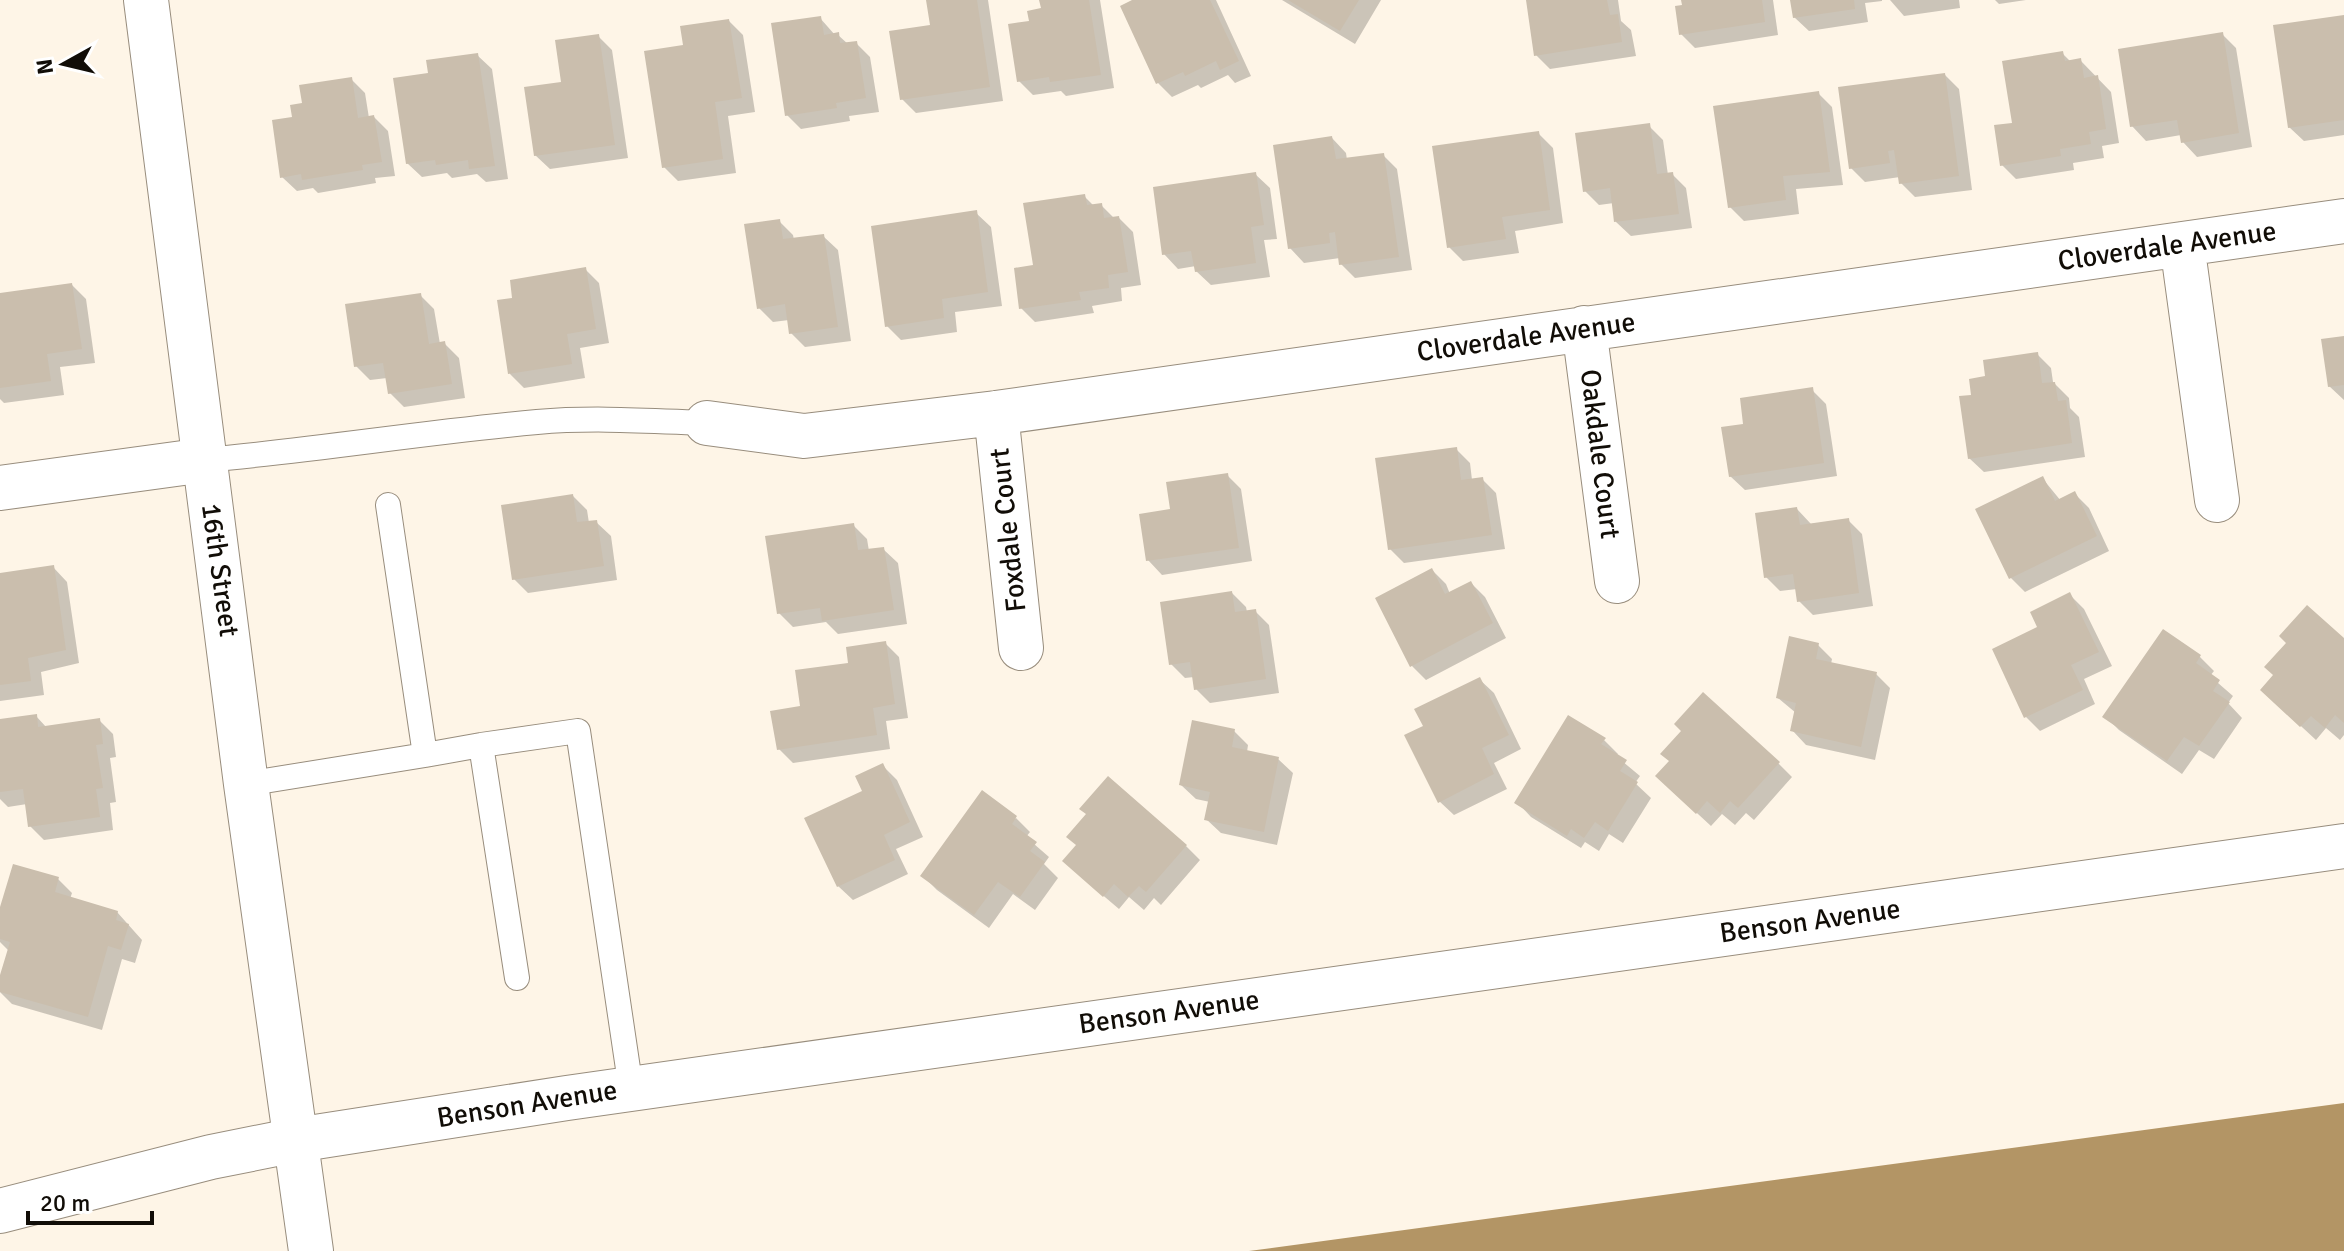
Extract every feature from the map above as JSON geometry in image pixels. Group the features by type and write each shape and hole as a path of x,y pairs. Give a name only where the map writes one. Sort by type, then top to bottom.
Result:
{"main road":[{"name":"16th Street","path":"146,0 246,784 311,1251"},
{"name":"Cloverdale Avenue","path":"707,423 804,436 996,413 2344,221"},
{"path":"2182,244 2217,500"},
{"name":"Oakdale Court","path":"1584,328 1617,581"},
{"name":"Foxdale Court","path":"996,413 1021,648"},
{"path":"0,488 205,460"},
{"name":"Benson Avenue","path":"0,1211 211,1157 296,1140 631,1089 2344,846"}],"lane":[{"path":"205,460 297,452 538,422 614,420 707,423"},
{"path":"388,505 425,755"},
{"path":"246,784 578,731 631,1089"},
{"path":"481,745 517,978"}],"shaded area":[{"path":"2344,1103 2344,1251 1249,1251"}],"building":[{"path":"926,0 977,0 990,87 900,100 889,31 930,25"},
{"path":"1039,0 1089,0 1101,75 1050,82 1049,77 1017,82 1008,24 1029,21 1027,11 1041,8"},
{"path":"1132,0 1210,0 1239,61 1220,70 1216,61 1185,76 1183,72 1156,84 1120,6"},
{"path":"1288,0 1359,0 1340,31"},
{"path":"1526,0 1607,0 1610,15 1618,14 1622,42 1534,56"},
{"path":"1681,0 1762,0 1765,22 1679,35 1675,6 1682,5"},
{"path":"1790,0 1854,0 1855,9 1793,18"},
{"path":"2344,15 2344,120 2288,128 2273,25"},
{"path":"821,16 824,35 839,32 840,43 857,41 866,98 836,103 837,108 785,116 771,23"},
{"path":"729,19 742,98 715,102 723,159 662,168 644,51 683,45 680,26"},
{"path":"2223,32 2239,133 2181,143 2177,120 2130,127 2118,49"},
{"path":"599,34 615,145 534,156 524,87 561,82 555,40"},
{"path":"2063,51 2065,61 2081,58 2084,78 2098,75 2106,129 2089,132 2091,144 2060,149 2061,156 2000,166 1994,125 2012,123 2002,61"},
{"path":"478,53 495,166 469,169 468,160 436,165 435,160 406,164 393,78 428,73 426,60"},
{"path":"1945,73 1959,176 1899,184 1894,150 1888,151 1890,163 1849,169 1838,87"},
{"path":"352,77 358,118 374,115 382,162 362,165 363,170 302,180 301,174 280,178 272,120 292,117 290,105 302,103 299,85"},
{"path":"1819,91 1830,172 1783,176 1786,200 1728,208 1713,106"},
{"path":"1650,123 1657,174 1673,172 1679,214 1614,222 1610,188 1583,192 1575,133"},
{"path":"1539,131 1550,210 1502,217 1506,239 1447,248 1432,146"},
{"path":"1332,136 1336,159 1384,153 1399,257 1339,265 1335,232 1329,233 1330,243 1288,249 1273,145"},
{"path":"1256,172 1264,225 1251,227 1256,263 1195,272 1191,251 1162,255 1153,187"},
{"path":"1085,194 1087,205 1102,203 1104,218 1119,216 1128,272 1108,275 1109,288 1079,292 1081,300 1019,309 1014,268 1033,265 1023,203"},
{"path":"977,210 988,292 942,299 944,318 885,327 871,226"},
{"path":"780,219 783,239 824,234 838,327 789,334 785,304 757,309 744,224"},
{"path":"586,267 596,329 567,334 572,364 508,374 497,300 512,298 510,280"},
{"path":"72,283 82,349 47,354 51,381 0,388 0,293"},
{"path":"421,293 429,344 445,341 452,384 388,394 383,363 354,367 345,304"},
{"path":"2344,336 2344,385 2328,387 2321,339"},
{"path":"2038,352 2042,383 2055,382 2058,401 2066,400 2072,443 1968,459 1959,396 1971,395 1969,379 1985,376 1983,360"},
{"path":"1813,387 1824,463 1729,477 1721,427 1743,424 1740,398"},
{"path":"1457,447 1461,480 1483,477 1492,535 1388,550 1375,458"},
{"path":"1228,473 1239,548 1146,561 1139,514 1170,509 1166,482"},
{"path":"2043,476 2055,501 2075,491 2097,536 2009,579 1975,509"},
{"path":"573,494 577,522 597,520 604,566 512,580 501,505"},
{"path":"1797,507 1800,525 1849,518 1859,593 1797,602 1793,574 1764,578 1755,513"},
{"path":"854,523 858,550 884,547 894,610 822,621 820,608 777,614 765,536"},
{"path":"54,565 66,650 28,658 31,681 0,685 0,573"},
{"path":"1432,568 1445,594 1471,581 1493,623 1410,667 1375,598"},
{"path":"1232,591 1235,612 1256,609 1266,679 1194,690 1190,662 1169,665 1160,602"},
{"path":"2070,592 2099,652 2071,665 2083,690 2024,718 1992,649 2037,627 2030,612"},
{"path":"2307,605 2344,638 2344,723 2335,715 2325,728 2311,716 2300,727 2260,690 2273,675 2264,667 2286,643 2279,636"},
{"path":"2163,629 2201,655 2196,663 2220,680 2213,691 2230,702 2199,746 2184,737 2167,761 2102,717"},
{"path":"1789,636 1819,643 1816,659 1877,672 1861,747 1790,731 1796,703 1776,698"},
{"path":"886,641 895,704 873,708 877,735 777,750 770,711 800,706 795,670 848,663 846,647"},
{"path":"1480,677 1509,735 1482,748 1494,774 1438,803 1404,735 1423,726 1414,709"},
{"path":"1703,692 1780,762 1738,808 1730,801 1720,813 1707,801 1696,814 1655,776 1669,761 1660,754 1681,731 1674,724"},
{"path":"37,714 38,727 100,718 103,744 96,745 103,788 96,789 100,817 28,827 23,789 0,792 0,719"},
{"path":"1568,715 1606,738 1601,744 1627,760 1620,771 1638,782 1608,831 1595,822 1584,838 1571,829 1567,836 1514,803"},
{"path":"1192,720 1235,729 1232,747 1279,757 1264,832 1204,820 1210,792 1179,785"},
{"path":"883,763 910,822 884,835 895,860 837,887 804,818 862,791 855,776"},
{"path":"1108,776 1187,845 1146,892 1139,886 1128,897 1114,884 1103,897 1062,861 1076,845 1066,837 1086,814 1079,809"},
{"path":"982,790 1017,816 1012,824 1037,842 1030,851 1045,862 1020,897 998,882 974,915 920,876"},
{"path":"13,864 59,877 55,892 118,911 116,920 129,924 121,950 108,946 88,1017 0,992 0,975 10,942 0,939 0,907"}]}
